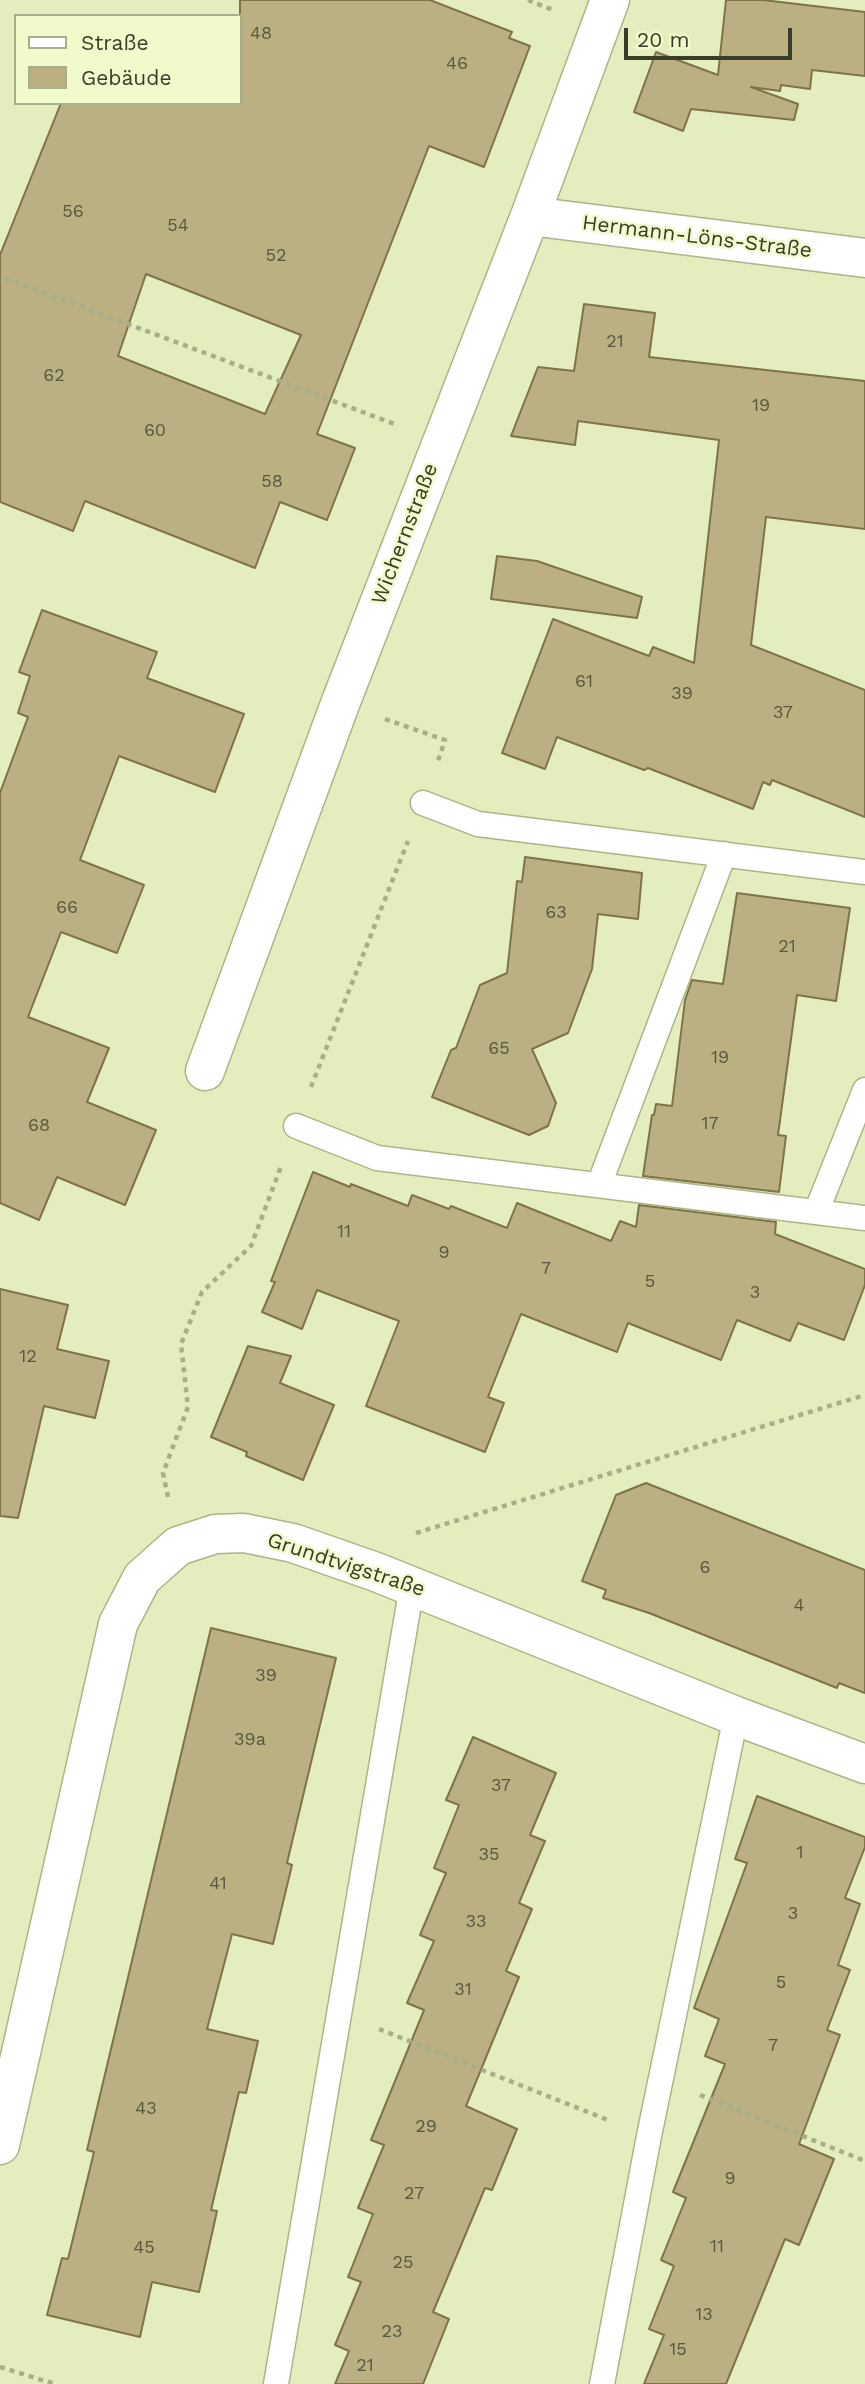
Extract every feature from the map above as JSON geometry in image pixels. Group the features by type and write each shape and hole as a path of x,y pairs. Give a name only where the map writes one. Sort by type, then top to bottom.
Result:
{"street":[{"name":"Wichernstraße","path":"205,1070 340,704 530,216 610,0"},
{"name":"Hermann-Löns-Straße","path":"530,216 865,258"},
{"name":"Grundtvigstraße","path":"0,2144 118,1624 142,1578 178,1546 215,1534 244,1533 293,1544 376,1572 736,1716 865,1764"}],"lane":[{"path":"423,803 478,824 865,872"},
{"path":"598,1185 724,854"},
{"path":"817,1210 865,1090"},
{"path":"296,1126 377,1158 865,1218"},
{"path":"276,2384 412,1586"},
{"path":"602,2384 649,2136 736,1716"}],"path":[{"path":"5,278 441,442"},
{"path":"376,1572 391,1541 865,1395"},
{"path":"339,2013 649,2136"},
{"path":"661,2078 865,2161"},
{"path":"0,2367 55,2384"}],"building":[{"path":"240,0 430,0 512,32 509,38 530,46 484,167 429,146 317,434 355,448 327,520 280,502 255,568 85,501 73,531 0,502 0,255 60,105 242,105","holes":["146,274 301,335 265,414 118,356"]},
{"path":"726,0 763,0 865,12 865,76 812,70 810,89 781,85 780,91 751,87 798,104 794,120 691,109 683,131 634,112 656,52 718,75"},
{"path":"584,304 655,313 649,357 865,381 865,529 766,517 751,645 865,690 865,817 772,780 770,785 763,782 753,809 648,768 644,770 557,737 545,769 502,753 553,619 649,656 653,647 694,663 719,440 578,421 575,445 511,436 538,367 574,371"},
{"path":"497,556 537,561 642,597 637,618 491,599"},
{"path":"42,610 157,652 147,678 244,714 215,792 119,756 80,860 144,885 117,953 61,932 28,1017 109,1048 87,1102 156,1130 125,1205 57,1177 39,1220 0,1203 0,793 28,717 18,713 30,676 19,672"},
{"path":"525,857 642,873 638,919 598,914 592,969 568,1033 532,1049 556,1103 548,1126 529,1135 432,1097 451,1050 456,1048 480,985 507,973 517,881 522,882"},
{"path":"737,893 850,908 836,1001 797,995 778,1135 786,1136 779,1192 643,1176 656,1104 672,1106 685,1000 692,980 723,984"},
{"path":"313,1172 408,1206 412,1195 449,1209 451,1206 507,1228 517,1203 611,1241 620,1221 636,1227 639,1205 776,1222 775,1234 865,1269 865,1285 844,1340 798,1323 790,1341 737,1320 721,1360 628,1323 617,1352 521,1314 488,1397 504,1403 485,1452 366,1406 399,1321 317,1290 302,1329 262,1312 275,1282 271,1281"},
{"path":"0,1289 68,1305 57,1349 109,1361 95,1418 44,1406 18,1518 0,1516"},
{"path":"248,1346 291,1356 280,1383 334,1405 303,1480 246,1456 247,1452 211,1437"},
{"path":"646,1483 865,1570 865,1693 839,1683 837,1688 649,1613 603,1598 606,1590 582,1581 616,1495"},
{"path":"211,1628 336,1658 287,1863 292,1865 273,1944 232,1934 207,2029 258,2041 246,2093 239,2092 211,2210 217,2211 199,2292 152,2282 140,2337 47,2315 62,2258 68,2259 94,2152 87,2150"},
{"path":"473,1737 556,1773 530,1835 545,1841 519,1903 532,1909 506,1971 519,1977 466,2106 517,2129 492,2190 485,2188 433,2312 449,2319 423,2384 335,2384 349,2351 335,2345 361,2282 348,2277 373,2214 358,2208 384,2145 371,2140 424,2010 407,2003 434,1941 420,1935 446,1873 434,1868 459,1805 446,1800"},
{"path":"757,1796 865,1837 865,1847 845,1898 860,1904 838,1965 850,1970 827,2030 840,2035 799,2144 834,2159 799,2245 785,2239 726,2384 644,2384 664,2335 649,2329 674,2266 661,2260 686,2198 673,2192 725,2064 705,2056 719,2019 694,2008 747,1863 735,1859"}]}
